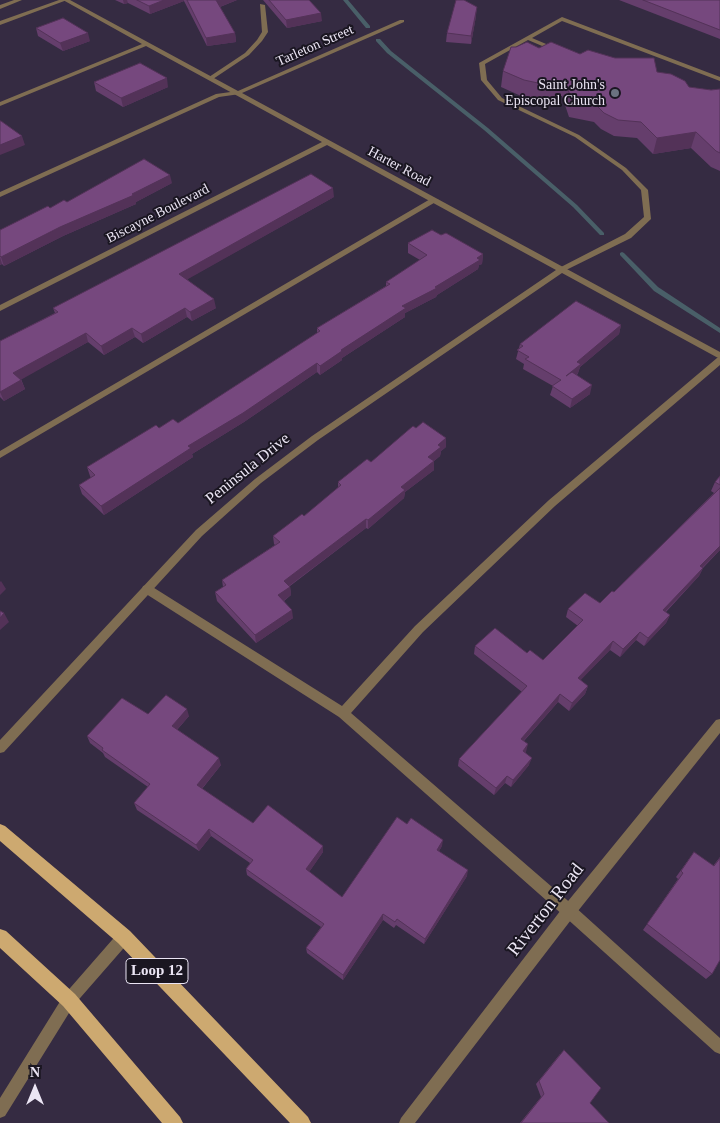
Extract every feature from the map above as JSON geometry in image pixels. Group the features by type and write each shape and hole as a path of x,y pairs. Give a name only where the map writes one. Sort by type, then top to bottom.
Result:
{"main road":[{"name":"Loop 12","path":"0,830 124,937 302,1123"},
{"path":"0,937 69,1000 174,1123"}],"street":[{"path":"0,7 20,0"},
{"path":"0,23 65,0"},
{"name":"Harter Road","path":"65,0 720,356"},
{"path":"211,78 247,54 259,41 265,32 262,5"},
{"path":"527,38 562,19 720,79"},
{"name":"Tarleton Street","path":"0,195 218,95 238,93 402,21"},
{"path":"527,38 560,52"},
{"name":"Peninsula Drive","path":"0,748 199,534 258,481 314,438 562,270 628,236 648,218 644,190 624,168 578,136 500,99 484,80 482,62 527,38"},
{"path":"0,104 146,44"},
{"name":"Biscayne Boulevard","path":"0,308 327,142"},
{"path":"0,455 435,200"},
{"path":"343,713 419,629 552,503 720,360"},
{"path":"147,589 343,713 569,911 720,1047"},
{"name":"Riverton Road","path":"406,1123 569,911 720,724"},
{"path":"0,1111 69,1000 124,937"}],"building":[{"path":"137,0 164,0 149,6"},
{"path":"187,0 216,0 235,33 206,38"},
{"path":"269,0 309,0 321,13 286,20"},
{"path":"456,0 464,0 477,7 471,36 447,33"},
{"path":"643,0 720,0 720,30"},
{"path":"63,18 88,33 60,43 36,28"},
{"path":"527,42 539,48 551,42 580,54 588,50 615,58 654,58 657,72 671,74 685,81 689,87 711,90 720,89 720,153 696,132 657,138 641,122 618,120 604,113 597,106 572,101 565,81 538,83 524,80 503,71 511,47"},
{"path":"140,63 167,78 121,98 94,82"},
{"path":"1,121 22,136 0,145"},
{"path":"144,159 170,175 132,194 134,195 60,227 0,256 0,230 48,206 50,208 64,200 67,202"},
{"path":"311,174 333,188 179,274 214,299 190,312 185,308 141,334 132,328 101,346 86,333 13,373 21,380 0,392 0,341 58,312 53,308"},
{"path":"432,230 441,235 446,233 483,254 477,258 480,260 435,287 437,288 402,306 406,308 341,350 320,366 317,363 243,413 188,446 191,448 101,506 79,485 95,475 87,467 156,425 159,428 173,419 178,423 320,331 317,328 390,284 386,282 427,255 408,243"},
{"path":"576,301 621,325 577,362 581,364 566,376 572,372 592,385 572,399 552,386 561,380 525,359 529,357 517,350 523,346 520,344"},
{"path":"423,422 446,438 438,445 441,447 428,457 434,461 401,487 405,490 368,520 366,519 284,581 290,587 278,595 292,610 255,635 215,592 226,585 222,580 280,542 273,536 302,514 304,516 341,485 338,482 367,459 371,462 413,426 416,428"},
{"path":"720,476 720,485 715,482"},
{"path":"720,488 720,546 700,566 703,568 663,610 670,615 648,638 640,632 623,649 613,641 578,678 588,686 572,703 560,694 521,739 528,744 523,751 532,758 513,780 507,776 496,788 459,759 527,686 475,646 495,628 527,653 530,650 543,660 583,620 568,609 585,593 600,603 612,591 614,592"},
{"path":"166,695 187,709 172,726 219,758 197,785 253,823 268,805 323,846 306,869 342,897 397,817 407,824 411,818 443,840 437,850 468,870 425,939 397,919 395,922 383,914 343,975 306,948 324,924 246,869 253,860 209,829 196,845 134,803 150,784 102,750 103,748 87,736 122,698 148,714"},
{"path":"694,852 714,866 720,858 720,960 712,974 647,924 683,873 681,871"},
{"path":"564,1050 601,1088 590,1103 609,1123 521,1123 544,1094 539,1081"}],"waterway":[{"path":"345,0 368,27"},
{"path":"378,40 389,52 486,129 575,206 602,234"},
{"path":"622,254 656,289 720,331"}],"place":[{"name":"Saint John's Episcopal Church","path":"615,93"}]}
